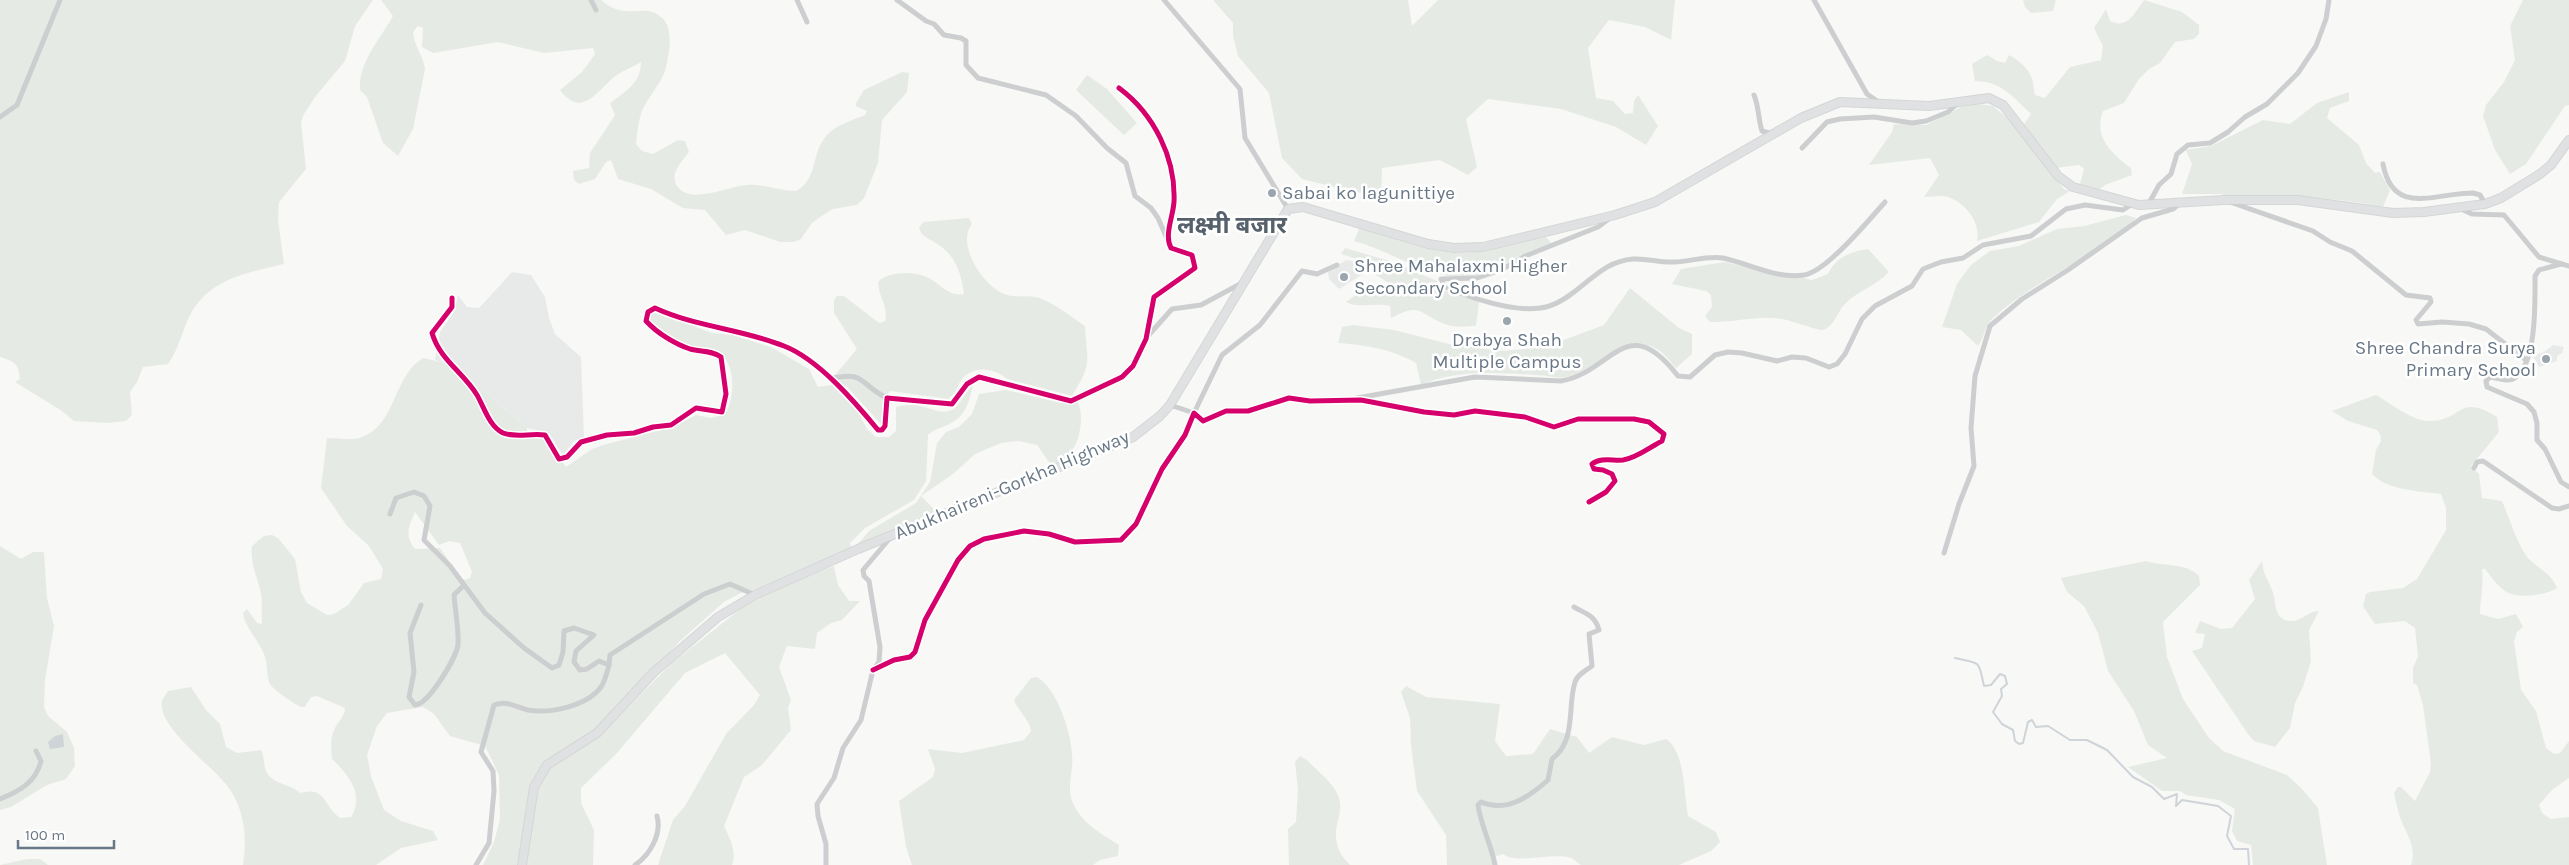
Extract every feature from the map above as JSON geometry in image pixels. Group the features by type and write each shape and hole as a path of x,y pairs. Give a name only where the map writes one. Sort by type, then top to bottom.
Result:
{"main road":[{"path":"1288,209 1302,207 1398,236 1454,248 1483,247 1615,215 1668,196 1801,118 1840,102 1929,106 1981,97 1996,101 2012,115 2058,176 2066,183 2073,187 2132,204 2148,205 2224,200 2298,200 2393,214 2485,204 2500,198 2540,174 2551,165 2569,140"},
{"name":"Abukhaireni-Gorkha Highway","path":"522,865 534,787 547,765 598,734 632,694 694,635 732,607 893,534 1133,436 1160,416 1170,405 1288,209"}],"street":[{"path":"0,118 17,105 60,0"},
{"path":"591,0 596,10"},
{"path":"797,0 807,22"},
{"path":"830,379 846,375 857,376 875,392 887,398 952,404 967,384 979,377 1070,401 1122,377 1133,366 1146,338 1154,297 1195,268 1192,255 1171,248 1155,213 1135,196 1126,163 1107,148 1076,116 1046,94 978,78 966,65 966,41 961,38 944,35 934,24 926,21 897,0"},
{"path":"1164,0 1240,90 1245,138 1288,209"},
{"path":"1814,0 1867,94 1882,105"},
{"path":"2148,205 2159,185 2171,174 2177,154 2188,146 2210,143 2228,132 2245,117 2267,104 2298,73 2316,46 2326,19 2329,0"},
{"path":"1119,88 1133,98 1156,130 1165,147 1173,171 1174,202 1168,242"},
{"path":"1754,95 1759,106 1758,120 1762,131 1774,134"},
{"path":"1802,148 1827,122 1840,119 1874,117 1912,123 1926,121 1948,112 1961,100"},
{"path":"2382,164 2386,180 2397,194 2426,198 2473,193 2480,195 2485,204"},
{"path":"2224,200 2313,231 2330,242 2352,251 2406,295 2430,298 2431,302 2416,320 2418,324 2442,322 2469,324 2486,329 2526,360"},
{"path":"1615,215 1598,227 1525,256 1501,270 1477,278 1441,279 1445,286 1466,295 1500,304 1540,308 1550,306 1573,293 1607,266 1632,260 1675,262 1722,258 1744,266 1777,274 1804,275 1816,271 1828,261 1885,202"},
{"path":"1944,553 1959,504 1974,466 1971,428 1975,376 1990,326 2022,299 2068,270 2142,218 2173,209 2182,202"},
{"path":"1352,400 1366,395 1475,377 1561,381 1573,379 1616,351 1637,345 1657,352 1678,376 1690,377 1715,355 1728,352 1742,353 1777,361 1792,357 1806,358 1829,367 1837,364 1846,354 1862,319 1875,306 1912,286 1923,269 1941,262 1962,258 1982,245 2031,236 2066,209 2085,205 2123,210 2132,204"},
{"path":"2457,206 2472,214 2504,215 2539,257 2569,266"},
{"path":"2561,264 2539,270 2535,276 2533,338 2526,360 2517,377 2509,380 2490,378 2486,381 2487,387 2527,404 2534,412 2537,422 2537,440 2545,449 2561,482 2569,487"},
{"path":"873,670 894,660 910,657 915,652 925,620 958,560 970,546 984,539 1024,531 1049,534 1074,542 1121,540 1136,524 1162,469 1186,435 1194,413 1222,355 1260,324 1302,272 1317,274 1336,265"},
{"path":"1146,338 1172,309 1202,305 1242,283"},
{"path":"452,298 452,307 432,333 436,348 476,394 490,420 500,432 511,436 532,433 544,435 559,458 567,457 580,442 672,425 696,408 722,412 726,394 721,357 716,353 689,349 654,331 646,321 648,312 655,308 718,329 785,346 804,357 850,396 878,430 882,430 885,426 887,398"},
{"path":"1170,405 1194,413 1203,421 1226,411 1248,411 1289,398 1310,401 1352,400 1454,415 1475,411 1525,417 1554,427 1578,419 1634,419 1649,422 1664,434 1662,441 1626,460 1598,460 1592,464 1594,469 1612,474 1615,481 1606,492 1588,502"},
{"path":"2474,468 2477,462 2482,461 2552,508 2559,509 2569,506"},
{"path":"390,514 396,498 414,492 424,496 430,506 424,540 428,546 436,550 485,613 524,648 552,668 559,665 563,652 564,631 574,628 594,635 576,651 574,662 580,670 587,670 599,661 610,665"},
{"path":"826,865 826,844 818,816 817,804 834,778 843,748 861,720 873,670 879,662 880,647 869,580 864,576 864,570 876,552 893,534"},
{"path":"476,865 489,843 492,823 492,771 480,752 494,705 502,702 528,710 552,711 586,699 600,687 610,665 610,655 704,594 730,584 755,595"},
{"path":"421,606 410,633 414,672 409,697 415,705 422,703 435,691 458,646 454,594 464,585"},
{"path":"1495,865 1478,805 1481,802 1492,807 1507,805 1525,798 1548,780 1552,759 1561,752 1570,732 1568,722 1575,681 1592,666 1589,634 1599,630 1598,625 1593,616 1574,607"},
{"path":"0,800 13,794 34,779 41,761 36,751"},
{"path":"635,865 641,861 656,838 659,829 657,816"}],"shaded area":[{"path":"0,0 373,0 355,26 345,61 315,97 301,122 306,169 279,202 278,220 284,264 243,274 219,285 208,293 190,315 168,364 143,367 137,382 130,392 132,415 126,421 108,423 74,421 62,411 15,382 20,379 17,366 0,357"},
{"path":"381,0 601,0 618,10 648,11 661,17 668,28 670,42 668,57 663,76 642,111 636,144 642,151 653,154 678,140 685,141 689,152 675,172 675,181 677,186 690,194 699,195 738,186 752,185 796,191 808,179 818,150 827,135 840,126 865,115 867,111 856,106 864,90 902,72 909,73 907,92 882,120 878,163 864,198 857,205 833,209 812,223 801,239 794,242 780,242 745,230 726,235 705,210 683,208 651,189 618,179 611,160 606,162 595,179 579,184 574,180 573,171 589,168 590,153 615,115 610,103 631,86 638,76 640,69 641,62 617,75 590,99 583,102 568,99 560,90 582,72 595,54 593,48 544,53 498,42 433,53 422,47 423,28 418,26 413,32 425,69 413,129 398,156 383,143 367,97 360,90 362,70 366,61 393,16"},
{"path":"1213,0 1408,0 1412,26 1438,0 1675,0 1671,40 1645,27 1609,20 1588,48 1596,98 1613,101 1625,114 1633,113 1634,101 1638,95 1658,126 1646,145 1616,127 1561,109 1488,99 1466,119 1477,167 1468,175 1440,160 1382,168 1381,195 1355,192 1302,179 1282,158 1269,93 1238,56 1233,36 1233,23"},
{"path":"2023,0 2056,0 2053,11 2031,13 2025,7"},
{"path":"2144,0 2182,12 2199,25 2199,34 2194,39 2175,42 2160,63 2149,69 2139,79 2124,103 2103,111 2100,129 2102,137 2111,151 2131,168 2132,175 2105,185 2099,190 2080,184 2084,169 2079,165 2055,168 2024,124 2031,114 2006,91 1992,84 1975,81 1972,64 1987,55 2005,63 2009,55 2026,68 2031,75 2035,95 2045,98 2070,67 2101,60 2103,46 2094,28 2106,9 2110,21 2122,23 2134,14"},
{"path":"2523,0 2569,0 2569,105 2565,106 2526,164 2510,174 2495,150 2483,116 2486,105 2504,82 2515,60 2510,26"},
{"path":"1087,75 1107,89 1137,123 1124,135 1076,90"},
{"path":"2349,92 2349,101 2330,108 2327,118 2359,145 2366,163 2375,173 2380,172 2390,190 2383,207 2324,199 2182,194 2192,164 2186,150 2211,146 2263,120 2290,124 2317,103"},
{"path":"1979,104 1993,106 2006,117 2064,189 2070,191 2057,199 2039,222 1977,241 1977,227 1971,214 1961,204 1946,196 1924,197 1939,175 1930,158 1869,165 1892,132 1894,124 1926,125 1961,107"},
{"path":"2126,215 2136,218 2120,233 2084,258 2027,292 1992,319 1978,346 1961,330 1942,327 1957,284 1971,265 1990,251 2019,246 2057,229 2084,226"},
{"path":"969,218 972,224 968,233 967,243 970,254 975,265 990,284 998,291 1007,295 1042,299 1085,326 1086,369 1072,396 1007,379 989,370 976,370 965,376 948,399 890,391 883,400 881,424 848,388 829,377 835,375 857,349 834,313 834,300 837,296 844,296 879,323 885,321 886,316 885,306 878,287 878,282 882,278 901,273 921,275 931,279 948,291 964,294 960,273 950,255 939,245 924,236 919,228 923,222"},
{"path":"1360,227 1420,247 1452,252 1468,253 1483,251 1513,243 1542,232 1551,243 1523,254 1487,272 1474,276 1459,277 1428,271 1354,241"},
{"path":"1345,248 1393,262 1437,281 1440,289 1479,302 1476,326 1448,325 1414,310 1391,318 1390,306 1357,305 1346,302 1356,295 1382,291 1389,283 1371,272 1366,262 1341,254"},
{"path":"1868,249 1889,272 1848,301 1832,323 1823,330 1773,318 1710,322 1705,316 1712,307 1711,295 1706,291 1672,284 1681,269 1725,262 1790,278 1799,277 1812,280 1828,274 1831,268 1844,256"},
{"name":"Shree Mahalaxmi Higher Secondary School","path":"1346,260 1361,263 1363,274 1339,289 1329,279 1328,272"},
{"path":"512,272 531,275 545,297 549,318 555,334 581,357 584,438 574,441 563,456 549,433 527,428 454,365 435,360 440,332 454,312 458,295 467,307 479,308"},
{"path":"1630,288 1679,328 1692,334 1692,354 1676,368 1666,356 1654,347 1633,345 1566,377 1477,373 1449,376 1421,385 1416,363 1407,358 1378,348 1338,343 1342,327 1353,325 1394,330 1453,345 1504,351 1545,347 1604,325"},
{"path":"654,311 712,333 732,335 771,347 809,369 818,387 832,385 858,412 867,429 876,437 889,437 896,431 896,407 914,405 943,412 952,410 973,385 962,415 952,423 928,435 926,481 914,500 865,528 850,543 852,550 767,587 741,593 724,602 680,641 589,738 566,747 577,750 594,741 672,663 743,607 799,579 834,566 838,585 849,601 860,601 842,620 831,623 817,633 815,649 787,646 779,667 791,700 788,708 791,730 762,765 744,777 724,826 733,850 732,865 658,865 673,820 685,806 726,734 754,705 760,695 725,653 685,673 617,753 581,788 581,803 594,830 593,865 483,865 494,842 500,819 499,775 485,746 450,736 434,714 423,707 387,713 377,726 367,755 371,776 384,810 401,821 433,831 438,840 401,848 376,865 243,865 245,836 242,817 236,799 224,782 178,736 163,712 162,701 168,691 191,687 206,710 220,724 226,747 237,753 261,750 266,771 274,780 300,793 315,792 323,798 340,818 351,817 356,801 353,785 344,771 332,759 331,752 331,741 335,727 344,714 345,708 317,696 311,697 305,707 301,707 275,689 269,681 264,654 243,613 247,609 257,623 262,624 261,593 254,568 252,546 264,536 272,535 278,538 295,559 301,592 307,603 327,615 334,614 348,605 364,583 381,579 383,569 369,546 347,526 321,488 327,438 354,439 373,431 382,422 406,376 413,366 423,358 454,365 527,428 527,435 541,438 550,445 566,467 592,449 603,445 673,427 696,415 711,418 725,414 731,399 732,381 731,371 723,356 713,350 692,348 674,340 652,325 649,321 649,313","holes":["415,512 439,545 449,541 460,543 472,572 470,578 465,580 461,578 440,548 415,549 409,535 409,526"]},
{"name":"Shree Chandra Surya Primary School","path":"2553,345 2564,347 2562,353 2557,356 2557,361 2539,367 2533,356 2544,352"},
{"path":"1006,390 1061,403 1077,401 1081,413 1079,435 1069,455 1051,465 1037,445 1019,441 1001,443 975,454 953,474 921,496 938,513 859,547 857,545 869,531 916,503 930,482 937,443 946,432 959,427 972,414 979,394"},
{"path":"2376,395 2421,420 2439,420 2461,410 2474,407 2497,417 2499,432 2471,466 2479,474 2482,498 2502,501 2524,552 2532,562 2552,579 2557,588 2535,595 2522,596 2511,594 2500,587 2485,569 2482,569 2483,581 2480,614 2498,619 2516,614 2523,627 2517,632 2514,641 2521,690 2536,711 2546,748 2554,754 2560,753 2569,741 2569,778 2553,789 2539,805 2542,813 2551,819 2569,817 2569,865 2411,865 2413,859 2412,847 2400,817 2394,793 2398,787 2401,787 2415,801 2430,772 2431,764 2423,705 2417,685 2413,683 2413,668 2418,656 2415,628 2405,621 2375,624 2363,606 2366,594 2370,592 2403,588 2417,579 2446,530 2446,508 2441,494 2395,487 2379,480 2372,474 2376,450 2381,441 2380,434 2377,430 2348,421 2332,411"},
{"path":"0,546 21,559 33,552 44,552 47,598 54,626 45,680 44,707 48,716 67,732 74,748 75,766 66,779 47,785 11,807 0,810"},
{"path":"2146,561 2181,567 2199,576 2200,585 2163,622 2167,657 2183,699 2209,738 2223,751 2287,775 2302,789 2318,808 2327,865 2253,865 2251,845 2237,841 2232,831 2235,809 2219,800 2186,795 2180,791 2162,791 2128,767 2167,758 2148,745 2134,711 2108,671 2098,633 2084,606 2067,592 2061,578"},
{"path":"2262,561 2280,617 2284,620 2294,621 2319,611 2309,630 2311,661 2303,687 2295,703 2290,728 2275,747 2254,741 2192,651 2202,648 2205,634 2195,633 2200,621 2221,629 2232,628 2255,599 2249,580"},
{"path":"1037,677 1045,684 1059,705 1068,731 1072,756 1070,788 1072,801 1086,821 1098,832 1119,845 1118,856 1100,860 1093,865 912,865 906,847 899,801 933,777 935,769 928,749 962,753 1024,740 1031,731 1030,727 1014,700 1031,678"},
{"path":"1406,686 1426,697 1500,704 1495,741 1506,756 1533,754 1550,729 1577,737 1589,753 1612,737 1644,745 1666,739 1677,753 1680,763 1688,816 1716,832 1720,842 1711,851 1679,865 1581,865 1572,859 1563,857 1525,859 1509,857 1503,854 1496,856 1493,865 1447,865 1446,835 1417,791 1411,745 1410,718 1401,692"},
{"path":"63,734 64,747 50,749 48,742 55,736"},
{"path":"1300,756 1310,763 1332,785 1338,795 1340,813 1336,839 1342,856 1350,865 1289,865 1288,829 1296,822 1298,789 1295,762"},
{"path":"27,859 40,859 48,865 0,865"}],"waterway":[{"path":"1955,658 1977,664 1984,686 1991,685 2000,674 2005,676 2007,684 2001,689 2002,696 1993,712 2002,724 2013,730 2015,741 2019,744 2023,743 2028,722 2032,720 2036,727 2048,726 2070,740 2087,740 2107,750 2133,777 2152,787 2164,799 2177,794 2176,806 2182,800 2218,806 2231,816 2227,836 2234,849 2248,849 2249,865"}],"cycle path":[{"path":"452,298 452,307 432,333 440,351 477,395 490,421 498,430 513,435 545,435 559,459 567,457 581,442 607,435 634,433 653,427 671,425 696,408 722,412 726,394 721,357 714,353 684,347 661,334 646,321 648,312 655,308 687,320 768,340 797,352 835,382 878,430 882,430 885,426 887,398 952,404 967,384 979,377 1071,401 1122,377 1133,366 1146,339 1154,297 1195,268 1192,255 1171,248 1169,243 1168,237 1174,202 1174,186 1167,153 1143,111 1119,88"},
{"path":"873,670 894,660 910,657 915,652 925,620 958,560 970,546 984,539 1024,531 1049,534 1075,542 1121,540 1136,524 1162,469 1185,435 1194,413 1203,421 1226,411 1248,411 1289,398 1310,401 1361,400 1424,412 1454,415 1475,411 1525,417 1554,427 1578,419 1634,419 1649,422 1664,434 1662,441 1633,457 1623,460 1599,461 1592,464 1594,469 1612,474 1615,481 1606,492 1589,502"}],"place":[{"name":"Sabai ko lagunittiye","path":"1272,193"},
{"name":"Shree Mahalaxmi Higher Secondary School","path":"1344,277"},
{"name":"Drabya Shah Multiple Campus","path":"1507,321"},
{"name":"Shree Chandra Surya Primary School","path":"2546,359"}],"district":[{"name":"लक्ष्मी बजार","path":"1232,225"}]}
